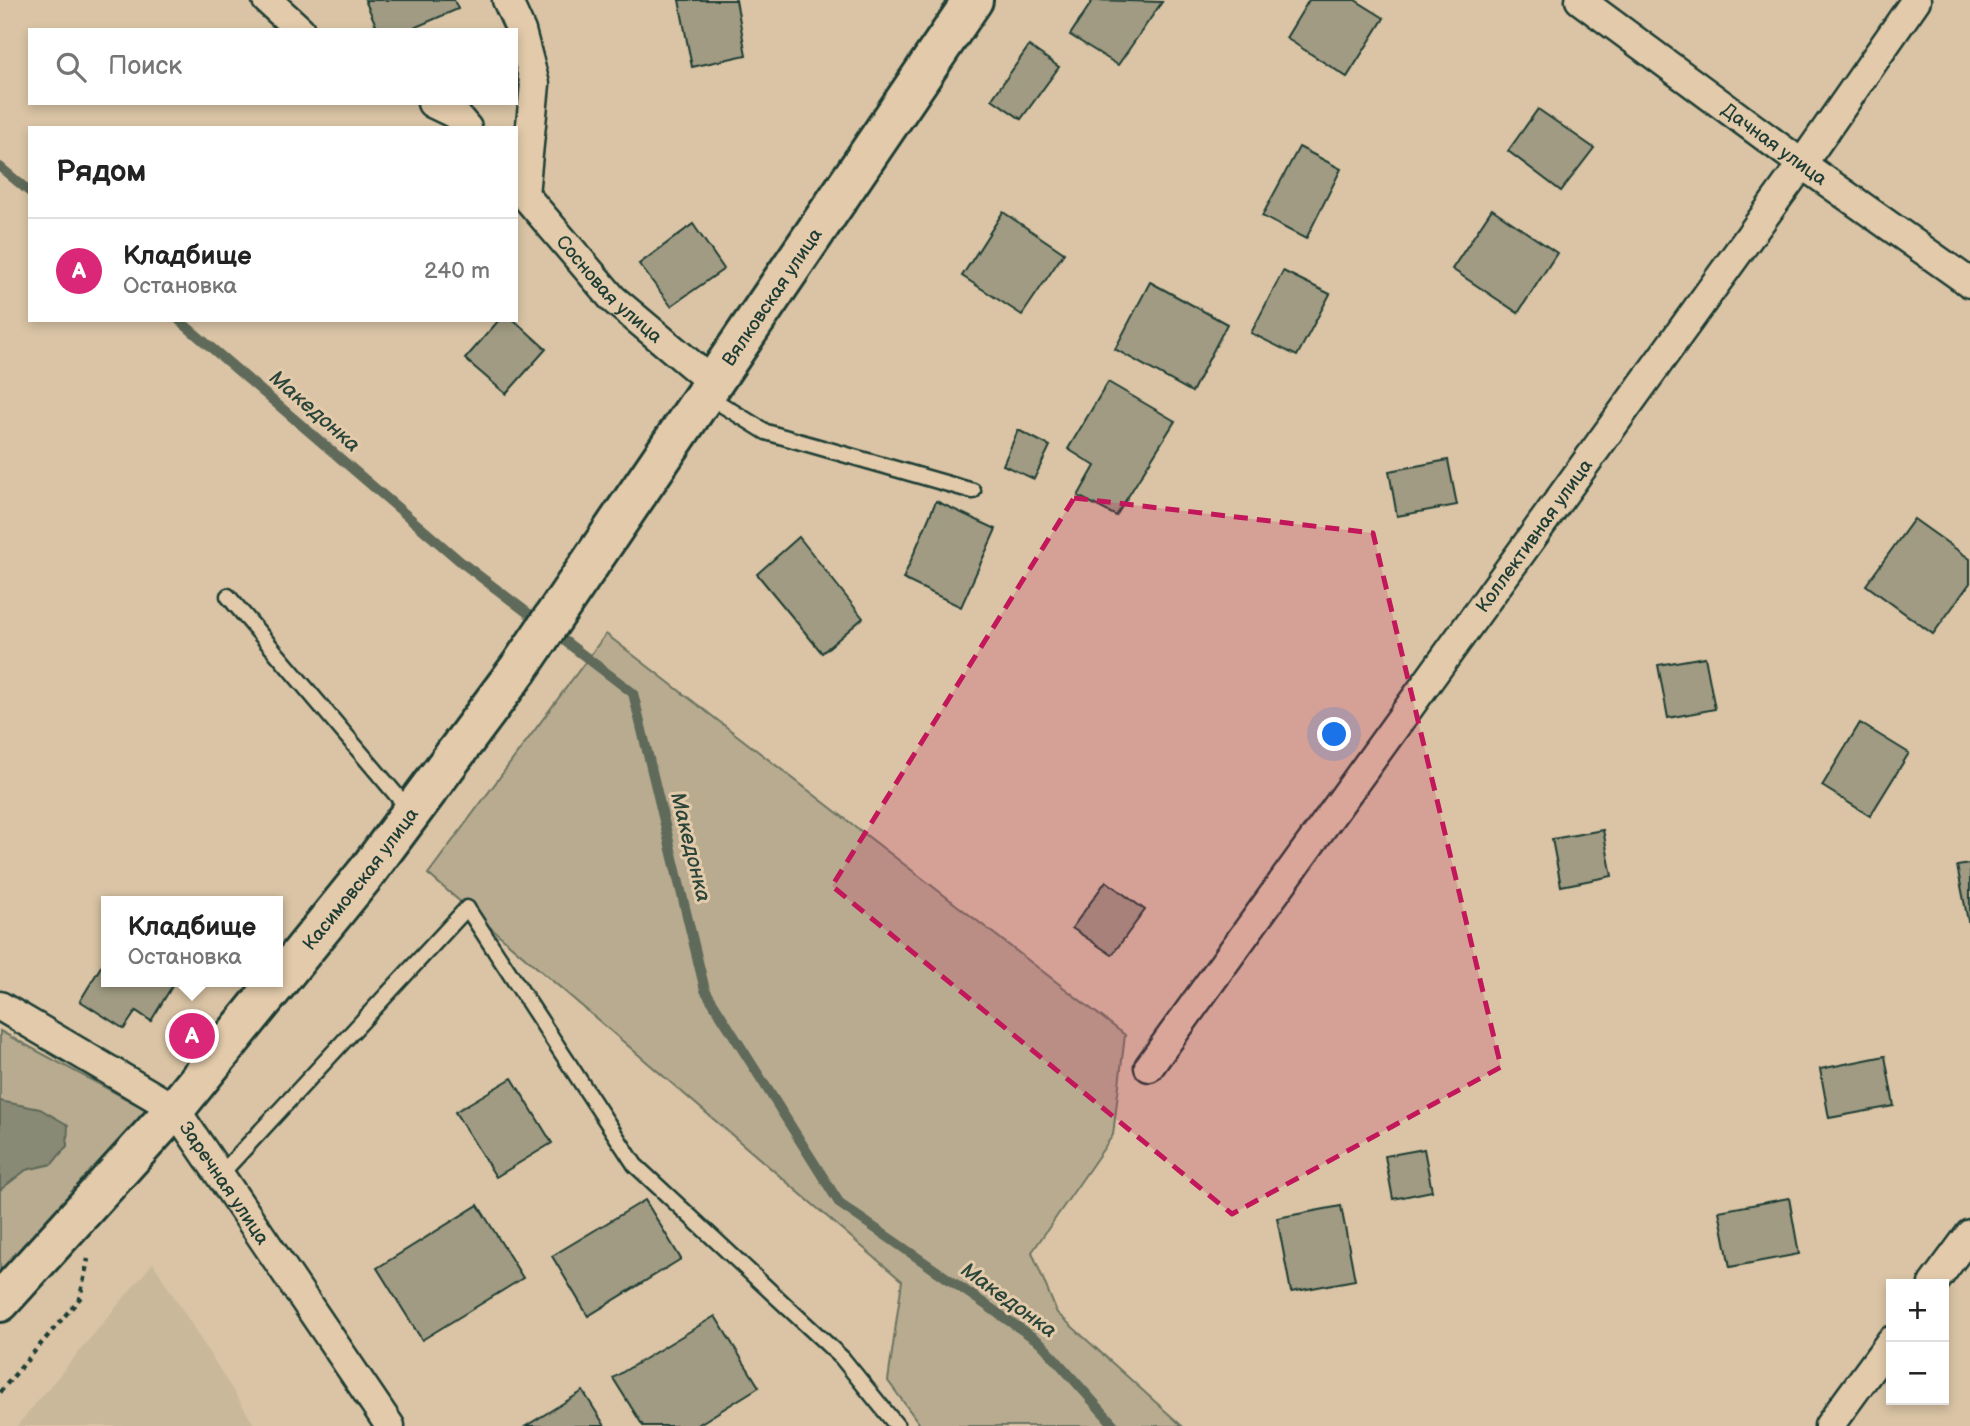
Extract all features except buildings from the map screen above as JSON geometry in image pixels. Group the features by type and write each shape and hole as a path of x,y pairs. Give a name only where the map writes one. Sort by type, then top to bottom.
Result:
{"main road":[{"name":"Вялковская улица","path":"569,594 973,0"},
{"name":"Касимовская улица","path":"283,976 359,882 519,668 569,594"},
{"name":"Касимовская улица","path":"0,1302 176,1108 274,987"}],"street":[{"path":"267,0 298,28"},
{"path":"507,0 521,31 535,84 520,190"},
{"name":"Дачная улица","path":"1580,0 1802,164 1970,283"},
{"name":"Коллективная улица","path":"1149,1067 1802,164 1916,0"},
{"path":"436,105 455,114 465,126"},
{"name":"Сосновая улица","path":"520,190 613,299 708,388"},
{"name":"Заречная улица","path":"0,1006 176,1108 390,1426"},
{"path":"1937,1279 1970,1234"},
{"path":"1829,1426 1890,1342"}],"lane":[{"path":"708,388 766,432 973,491"},
{"path":"228,596 410,812"},
{"path":"220,1175 467,908 635,1165 842,1358 897,1426"}],"path":[{"path":"0,1392 80,1298 88,1258"}],"highlighted area":[{"path":"1074,498 1373,533 1501,1067 1232,1214 832,886"}],"shaded area":[{"path":"606,634 1125,1035 1113,1135 1032,1252 1057,1313 1182,1426 921,1426 888,1381 902,1281 428,874"},
{"path":"0,1031 151,1112 0,1272"},
{"path":"0,1101 40,1109 68,1125 67,1146 52,1164 26,1170 0,1190"},
{"path":"153,1263 255,1426 17,1426"}],"waterway":[{"name":"Македонка","path":"0,167 28,190"},
{"name":"Македонка","path":"181,322 461,562 541,623"},
{"name":"Македонка","path":"553,632 633,693 705,990 840,1204 1041,1343 1115,1426"}],"place":[{"name":"Кладбище","path":"192,1036"}]}
